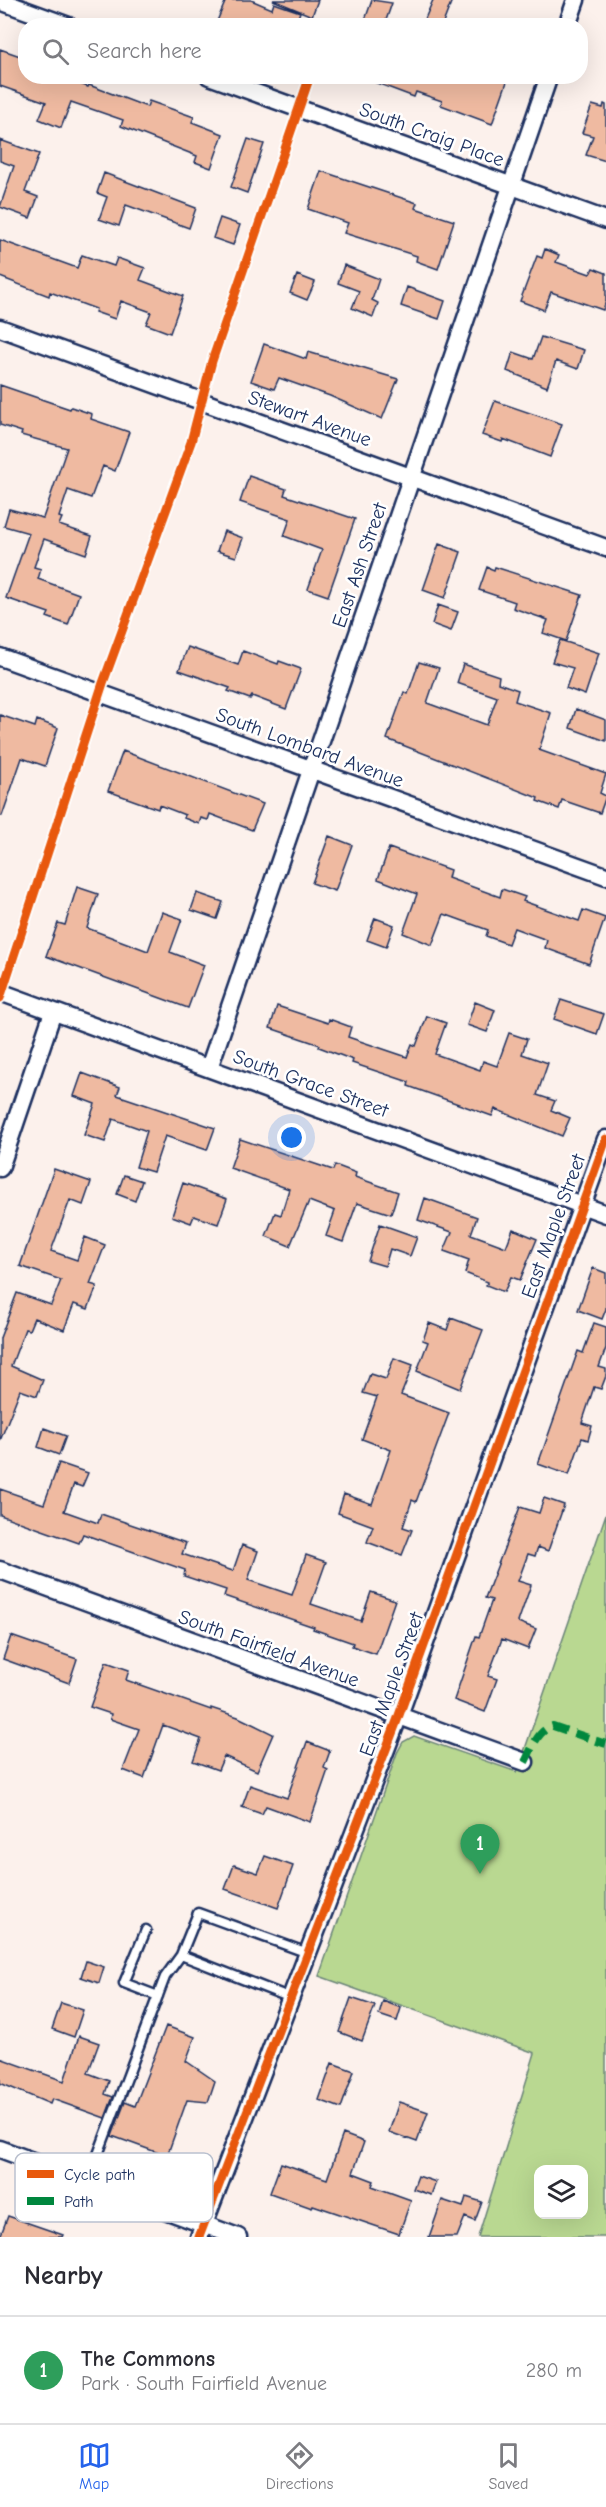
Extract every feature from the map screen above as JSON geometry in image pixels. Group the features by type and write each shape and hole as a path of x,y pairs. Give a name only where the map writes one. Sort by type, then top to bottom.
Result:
{"street":[{"path":"570,18 576,0"},
{"path":"0,1 47,18"},
{"name":"South Craig Place","path":"231,84 606,220"},
{"name":"East Ash Street","path":"209,1068 546,84"},
{"name":"Stewart Avenue","path":"0,328 606,548"},
{"name":"South Lombard Avenue","path":"0,657 606,876"},
{"name":"South Grace Street","path":"0,993 606,1214"},
{"path":"0,1168 53,1012"},
{"name":"East Maple Street","path":"213,2202 398,1718 606,1139"},
{"name":"South Fairfield Avenue","path":"0,1570 398,1718 525,1762"},
{"path":"0,2149 15,2154"},
{"path":"181,2222 202,2231 238,2237"}],"lane":[{"path":"99,2153 165,1977 181,1955 198,1912 309,1953"},
{"path":"146,1930 124,1983 158,1996"},
{"path":"181,1955 291,1999"}],"green space":[{"path":"606,1514 606,2237 478,2237 535,2053 319,1976 397,1753 403,1742 414,1736 517,1772"}],"building":[{"path":"226,0 251,0 272,9 274,3 300,12 298,18 218,18"},
{"path":"273,0 318,0 312,16"},
{"path":"372,0 392,3 387,18 366,18"},
{"path":"433,0 452,0 445,18 425,18"},
{"path":"0,49 18,55 18,84 80,84 88,87 89,85 147,107 149,101 194,117 192,122 223,134 211,168 195,162 197,156 121,126 123,120 71,102 61,128 39,119 46,102 0,86"},
{"path":"379,84 506,84 492,124 441,105 442,101 416,92 414,97"},
{"path":"604,104 606,105 606,161 586,155 593,136 582,133 592,105 603,108"},
{"path":"248,139 264,144 247,193 231,187"},
{"path":"0,140 39,154 25,192 38,197 30,218 0,207 14,166 0,161"},
{"path":"321,171 417,203 415,208 454,221 438,269 416,261 417,256 344,233 348,223 308,209"},
{"path":"104,173 196,208 189,228 126,205 119,226 99,219 107,197 97,193"},
{"path":"220,218 240,225 233,245 213,238"},
{"path":"0,240 77,268 82,255 114,266 117,258 145,268 140,280 183,296 170,333 146,324 151,312 121,301 115,319 95,312 96,309 50,292 49,296 0,277"},
{"path":"545,249 559,255 556,262 590,274 593,268 606,273 606,301 603,310 551,292 544,310 520,301 537,256 542,258"},
{"path":"344,265 379,279 372,300 378,303 373,317 352,308 359,291 338,283"},
{"path":"297,275 315,282 307,300 290,293"},
{"path":"407,287 445,301 439,319 401,306"},
{"path":"541,337 584,350 578,369 556,361 547,387 507,371 513,352 533,359"},
{"path":"264,344 306,359 308,352 398,379 382,419 330,396 279,378 274,389 251,381"},
{"path":"0,385 70,409 71,407 92,414 91,419 129,432 115,471 103,466 91,498 68,490 59,517 62,518 59,525 92,536 86,554 44,539 34,567 41,569 38,579 79,594 68,625 47,617 49,613 6,598 29,533 4,526 9,509 43,518 67,448 21,435 22,432 0,425"},
{"path":"495,401 562,424 550,457 503,439 502,442 482,435"},
{"path":"249,476 286,489 284,495 355,519 328,596 308,589 322,550 284,536 290,519 240,502"},
{"path":"224,531 243,538 236,557 217,551"},
{"path":"439,544 461,552 445,598 423,590"},
{"path":"487,567 494,570 495,567 582,595 566,641 543,633 548,620 513,608 515,602 479,590"},
{"path":"438,605 458,612 451,631 432,624"},
{"path":"560,640 599,653 585,695 566,688 573,668 552,662"},
{"path":"188,647 238,665 243,651 278,664 279,661 301,669 286,709 252,696 250,699 228,691 230,688 179,670"},
{"path":"419,662 439,668 427,703 487,725 497,697 457,683 463,664 499,676 498,683 518,690 515,701 551,713 539,750 606,774 600,793 606,796 600,813 562,800 559,809 537,801 538,798 387,739 404,692 408,694"},
{"path":"576,709 606,720 606,741 570,728"},
{"path":"0,715 35,727 37,720 58,728 45,766 22,758 2,816 0,816"},
{"path":"123,751 263,804 252,830 210,814 208,820 201,818 199,824 184,818 185,815 159,805 158,809 108,791"},
{"path":"329,836 352,845 335,891 312,883"},
{"path":"389,848 450,870 448,878 500,897 502,889 525,897 523,901 579,921 583,910 605,918 589,964 545,948 547,940 514,928 508,944 486,936 488,930 444,914 432,945 403,933 417,894 378,879"},
{"path":"77,887 98,894 87,928 148,951 162,912 182,919 170,952 204,965 188,1008 46,956 58,923 65,925"},
{"path":"197,893 223,902 217,919 191,910"},
{"path":"375,918 394,925 386,947 367,940"},
{"path":"561,1000 604,1014 597,1034 554,1019"},
{"path":"475,1002 495,1010 487,1032 467,1025"},
{"path":"277,1006 328,1023 329,1019 351,1027 348,1037 407,1057 412,1044 416,1046 427,1016 446,1023 435,1054 480,1070 483,1061 497,1066 509,1033 527,1039 522,1054 548,1063 537,1095 555,1101 551,1110 570,1118 562,1136 495,1109 492,1116 408,1086 409,1082 352,1063 353,1060 319,1047 320,1045 270,1028"},
{"path":"82,1073 120,1087 117,1095 215,1128 207,1150 165,1136 153,1172 136,1167 147,1131 113,1119 105,1142 84,1135 95,1104 74,1096"},
{"path":"240,1139 333,1170 335,1165 356,1173 355,1177 398,1192 391,1214 357,1203 343,1242 326,1236 335,1211 309,1201 290,1246 266,1236 275,1213 281,1215 289,1189 230,1168"},
{"path":"54,1169 91,1182 83,1205 70,1200 51,1251 77,1260 85,1237 105,1245 90,1284 97,1286 88,1309 74,1304 64,1330 34,1318 29,1330 25,1329 11,1366 43,1380 37,1396 20,1390 0,1441 0,1338 17,1293 51,1305 61,1280 20,1266"},
{"path":"124,1175 142,1181 135,1201 117,1194"},
{"path":"183,1183 227,1199 218,1224 194,1216 191,1223 172,1216"},
{"path":"425,1198 477,1217 471,1234 506,1247 513,1229 537,1239 520,1280 511,1277 504,1292 486,1285 488,1282 465,1273 469,1260 444,1251 452,1232 418,1220"},
{"path":"380,1224 417,1237 410,1256 390,1249 385,1266 368,1261"},
{"path":"593,1268 606,1273 606,1309 602,1319 578,1310"},
{"path":"451,1318 483,1330 460,1389 417,1371 428,1342 423,1340 429,1323 447,1330"},
{"path":"594,1323 606,1327 606,1348 599,1367 606,1369 606,1376 601,1389 594,1387 582,1423 592,1426 588,1440 582,1438 569,1475 538,1464 578,1351 583,1353"},
{"path":"394,1358 413,1365 401,1395 449,1413 416,1502 412,1500 403,1527 412,1530 402,1555 367,1542 373,1526 338,1513 344,1494 372,1504 391,1450 362,1439 377,1397 363,1393 370,1374 386,1379"},
{"path":"44,1428 66,1436 59,1455 38,1447"},
{"path":"59,1463 88,1473 82,1487 74,1484 64,1511 98,1523 101,1514 186,1543 182,1554 233,1571 242,1545 258,1551 248,1580 292,1595 306,1555 326,1562 311,1604 361,1621 371,1592 395,1600 376,1654 352,1646 353,1643 313,1629 314,1627 224,1596 226,1590 184,1576 185,1570 83,1534 79,1543 0,1515 0,1489 44,1504"},
{"path":"544,1498 564,1505 548,1551 538,1547 535,1556 528,1554 518,1581 531,1585 518,1622 536,1629 528,1649 502,1639 488,1676 497,1679 485,1712 454,1700 476,1636 479,1637 492,1600 485,1598 520,1507 539,1513"},
{"path":"11,1636 77,1659 69,1683 3,1659"},
{"path":"106,1662 129,1670 126,1680 211,1710 211,1708 238,1717 273,1734 257,1771 224,1756 218,1770 193,1761 201,1739 163,1725 144,1778 123,1770 139,1729 110,1719 111,1714 90,1707"},
{"path":"307,1742 330,1751 324,1768 328,1770 310,1822 266,1806 262,1814 242,1807 250,1785 287,1798"},
{"path":"265,1856 293,1866 278,1908 225,1889 234,1865 258,1873"},
{"path":"86,1961 104,1967 99,1983 81,1977"},
{"path":"351,1998 375,2006 362,2041 339,2032"},
{"path":"383,2001 401,2008 397,2021 379,2015"},
{"path":"61,2003 83,2010 74,2037 52,2029"},
{"path":"166,2026 195,2037 186,2061 215,2081 208,2102 187,2100 168,2153 159,2153 112,2136 125,2102 135,2106"},
{"path":"79,2036 99,2043 88,2073 109,2081 105,2094 113,2097 105,2118 52,2099 50,2104 0,2083 0,2058 64,2081"},
{"path":"332,2063 354,2071 341,2108 319,2100"},
{"path":"399,2102 428,2112 417,2142 389,2132"},
{"path":"343,2134 364,2142 353,2173 374,2181 372,2186 411,2200 399,2234 270,2193 281,2163 327,2179"},
{"path":"418,2176 436,2182 431,2195 413,2189"},
{"path":"466,2197 482,2202 475,2221 465,2217 457,2237 429,2237 442,2200 463,2207"},
{"path":"8,2216 15,2218 15,2222 25,2222 63,2235 62,2237 0,2237"}],"marked path":[{"path":"525,1762 539,1736 547,1728 553,1726 606,1744"}],"cycle path":[{"path":"0,998 103,683 191,442 212,361 307,84"},
{"path":"213,2200 398,1718 606,1139"},
{"path":"199,2237 205,2222"}],"place":[{"name":"The Commons","path":"480,1874"}]}
